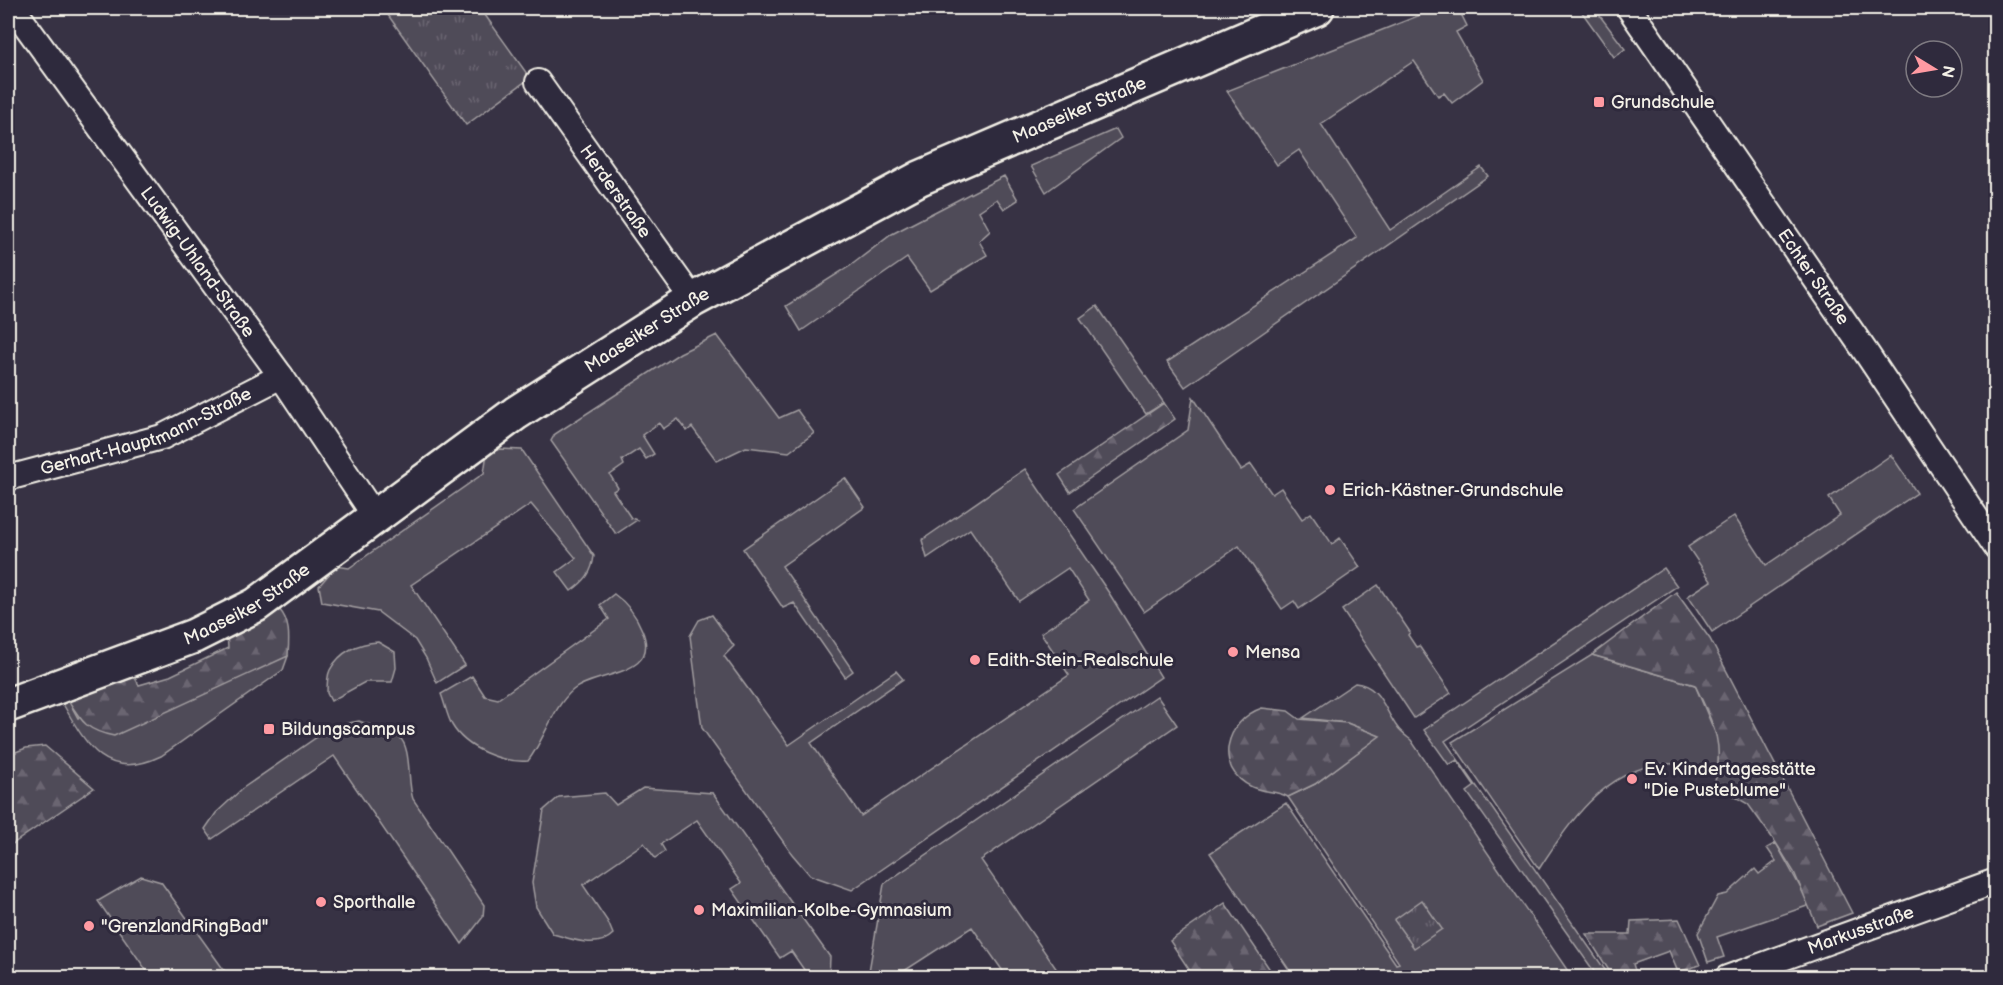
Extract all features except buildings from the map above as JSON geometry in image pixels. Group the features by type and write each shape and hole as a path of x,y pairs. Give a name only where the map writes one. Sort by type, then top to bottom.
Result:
{"street":[{"name":"Ludwig-Uhland-Straße","path":"13,8 280,376 376,518"},
{"name":"Maaseiker Straße","path":"8,705 194,636 256,605 516,413 693,300 920,178 1317,8"},
{"name":"Echter Straße","path":"1629,8 1867,354 1995,547"},
{"name":"Herderstraße","path":"538,82 693,300"},
{"name":"Gerhart-Hauptmann-Straße","path":"8,478 162,437 280,376"},
{"name":"Markusstraße","path":"1727,978 1995,881"}],"green space":[{"path":"383,8 480,8 530,78 466,125"},
{"path":"1438,8 1458,8 1467,26 1456,32 1483,80 1452,103 1444,93 1438,96 1414,61 1321,124 1390,230 1481,167 1488,176 1185,387 1167,362 1357,238 1299,150 1277,165 1227,91"},
{"path":"1579,8 1594,8 1625,49 1614,57"},
{"path":"1116,129 1121,138 1046,192 1031,166"},
{"path":"1004,176 1018,200 1004,209 997,199 979,211 990,231 979,241 987,255 930,290 907,258 801,331 786,306 850,266 892,234"},
{"path":"1097,306 1164,403 1146,414 1080,318"},
{"path":"717,335 779,418 797,410 814,433 789,452 746,447 717,461 692,427 687,431 678,419 663,429 659,423 642,435 654,454 646,459 639,449 622,460 624,465 610,475 618,488 613,491 631,518 637,520 616,534 551,441 555,434 680,353"},
{"path":"1193,397 1241,470 1251,464 1272,494 1281,488 1302,519 1311,513 1332,544 1340,538 1360,567 1299,609 1294,601 1282,609 1239,546 1144,612 1074,509 1188,430"},
{"path":"1164,403 1175,419 1070,492 1059,475"},
{"path":"500,449 522,450 594,556 592,567 580,584 571,591 557,572 576,558 531,504 411,585 465,665 437,683 415,640 378,612 322,602 319,586 336,566 349,568 484,473 487,453"},
{"path":"1891,455 1917,493 1712,632 1688,596 1711,581 1688,547 1734,516 1766,565 1840,515 1829,498"},
{"path":"1025,469 1109,593 1161,677 852,890 810,875 792,854 702,728 690,636 699,620 712,615 734,646 724,656 789,745 896,671 903,679 811,743 861,816 1069,675 1041,633 1089,600 1068,568 1019,601 970,529 927,558 922,540"},
{"path":"845,478 865,507 782,566 853,671 845,677 794,603 783,608 743,549"},
{"path":"1664,568 1677,586 1445,741 1610,977 1598,977 1467,792 1475,786 1457,760 1449,765 1424,730"},
{"path":"1378,585 1410,632 1408,635 1416,647 1419,646 1451,693 1414,718 1342,610"},
{"path":"1676,592 1710,639 1852,913 1817,926 1794,872 1748,804 1714,785 1718,745 1712,722 1695,685 1592,655"},
{"path":"614,594 634,614 642,630 646,645 643,657 635,665 583,684 573,690 554,715 528,761 496,757 475,747 458,734 450,721 441,694 472,676 485,696 498,699 609,619 600,605"},
{"path":"279,609 286,619 289,637 288,656 114,736 98,732 86,725 68,700 134,676 139,685 170,676 228,648 227,633 267,610"},
{"path":"378,642 395,652 396,668 392,682 365,682 331,701 327,693 327,682 334,663 351,649"},
{"path":"1592,655 1695,685 1719,742 1718,771 1662,764 1641,768 1622,777 1589,802 1562,835 1539,869 1452,742"},
{"path":"288,656 283,670 161,756 142,763 126,765 101,756 81,734 63,704 68,700 78,718"},
{"path":"1355,683 1370,688 1376,693 1398,729 1411,740 1572,977 1376,977 1379,974 1374,978 1294,977 1210,853 1286,803 1396,964 1399,963 1288,797 1315,784 1379,736 1347,723 1303,718"},
{"path":"1157,696 1177,725 981,860 1062,977 1007,977 972,927 895,977 868,977 884,884"},
{"path":"1262,708 1288,711 1299,719 1347,723 1380,736 1315,784 1288,797 1256,789 1239,779 1228,757 1228,745 1232,733 1250,714"},
{"path":"359,721 390,732 403,742 408,757 413,799 484,905 483,917 462,944 334,756 212,839 205,829 216,813 243,788 333,726"},
{"path":"45,746 94,788 8,847 8,755 26,748"},
{"path":"643,788 713,793 830,957 829,977 809,977 791,951 780,958 732,889 741,883 697,820 661,844 665,851 655,858 644,843 583,885 608,922 613,934 607,939 584,942 553,934 536,907 532,883 544,810 559,797 605,793 616,805"},
{"path":"1776,843 1810,905 1717,937 1724,957 1708,962 1698,933 1718,896 1727,894 1755,869 1759,874 1776,861 1767,848"},
{"path":"141,876 161,882 229,977 151,977 98,901"},
{"path":"1422,900 1442,929 1414,948 1394,920"},
{"path":"1225,903 1275,977 1194,977 1170,941"},
{"path":"1679,919 1700,965 1678,972 1669,951 1633,964 1637,977 1613,977 1586,934 1630,934 1631,921"}],"place":[{"name":"Grundschule","path":"1599,102"},
{"name":"Erich-Kästner-Grundschule","path":"1330,490"},
{"name":"Mensa","path":"1233,652"},
{"name":"Edith-Stein-Realschule","path":"975,660"},
{"name":"Bildungscampus","path":"269,729"},
{"name":"Ev. Kindertagesstätte \"Die Pusteblume\"","path":"1632,779"},
{"name":"Sporthalle","path":"321,902"},
{"name":"Maximilian-Kolbe-Gymnasium","path":"699,910"},
{"name":"\"GrenzlandRingBad\"","path":"89,926"}]}
